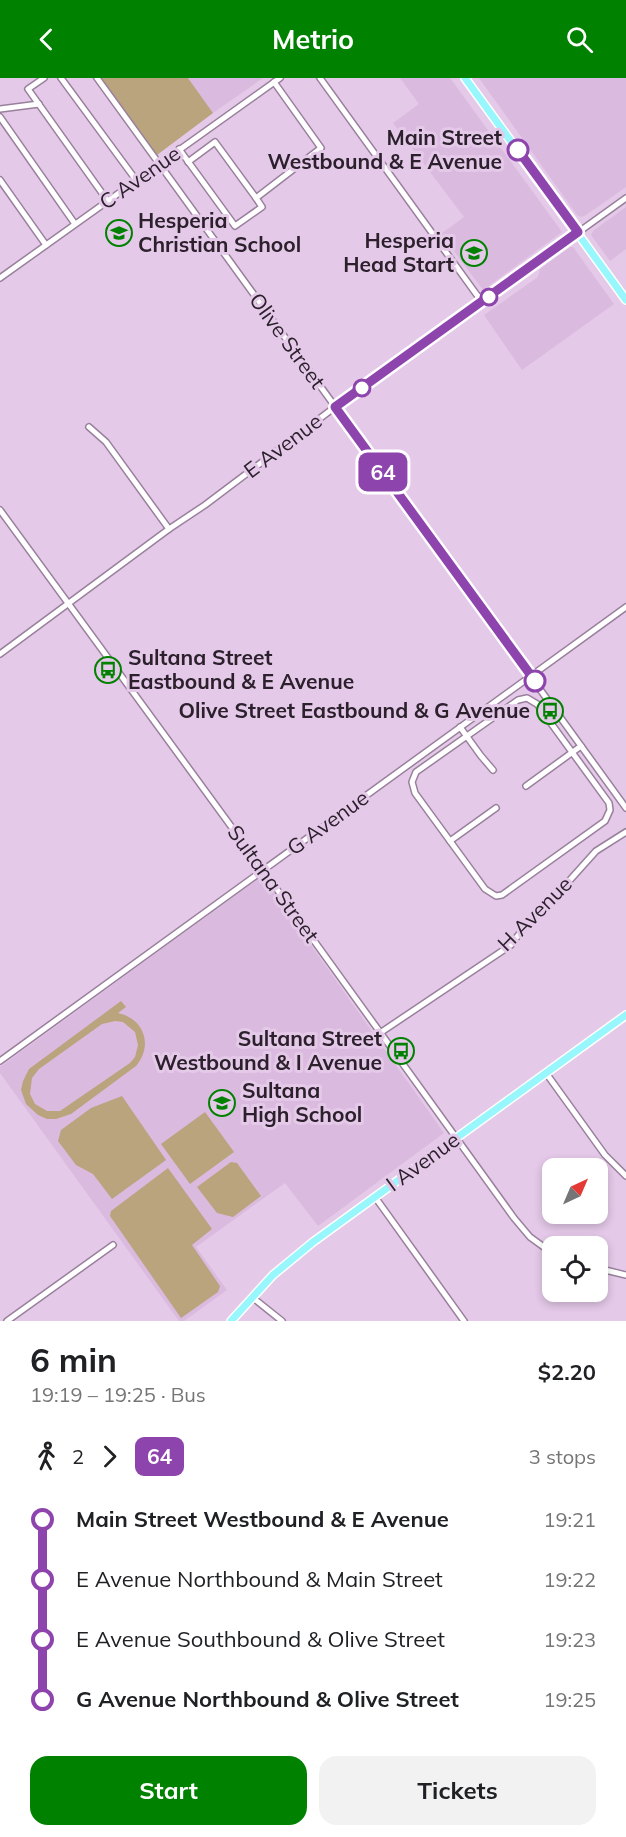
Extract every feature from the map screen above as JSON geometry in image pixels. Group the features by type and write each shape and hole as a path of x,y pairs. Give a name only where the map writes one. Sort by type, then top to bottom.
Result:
{"main road":[{"path":"465,78 625,295"},
{"name":"I Avenue","path":"231,1321 273,1275 304,1249 626,1015"}],"street":[{"path":"44,78 28,89 107,200"},
{"path":"61,78 136,180"},
{"name":"Olive Street","path":"97,78 626,807"},
{"name":"C Avenue","path":"0,277 280,78"},
{"path":"320,78 482,302"},
{"path":"256,198 321,148 274,82"},
{"path":"0,109 39,104"},
{"path":"0,117 75,224"},
{"path":"193,139 202,152"},
{"path":"179,149 188,162 235,226 262,207 215,142 188,162"},
{"path":"0,180 46,245"},
{"name":"E Avenue","path":"0,654 335,407 626,198"},
{"path":"89,427 106,442 170,529"},
{"name":"Sultana Street","path":"0,510 518,1223 530,1237 542,1246"},
{"name":"G Avenue","path":"0,1060 626,607"},
{"path":"527,698 537,704 609,803 609,816 596,828 502,895 496,896 489,893 415,793 412,782 416,772 466,736 518,700 527,698"},
{"path":"460,727 493,770"},
{"path":"525,786 581,746"},
{"path":"450,841 496,807"},
{"name":"H Avenue","path":"380,1032 511,945 525,926 596,851 626,832"},
{"path":"546,1073 605,1155 626,1176"},
{"path":"375,1197 464,1321"},
{"path":"7,1321 113,1245"},
{"path":"608,1271 626,1275"},
{"path":"252,1297 282,1321"}],"shaded area":[{"path":"101,78 188,78 213,113 157,155"},
{"path":"188,78 263,78 213,113"},
{"path":"400,78 450,78 562,232 483,290 441,234 464,217 393,123 419,104"},
{"path":"479,78 626,78 626,187 586,215 581,217 577,215"},
{"path":"626,207 626,249 610,261 591,235 593,231"},
{"path":"573,247 614,304 522,370 484,315 538,277 540,269"},
{"name":"Sultana High School","path":"262,876 444,1133 318,1226 285,1183 196,1247 227,1290 184,1321 179,1321 0,1073 0,1067"},
{"path":"121,1001 126,1007 118,1013 135,1021 144,1034 144,1050 136,1066 71,1114 56,1119 47,1119 38,1115 26,1104 21,1090 29,1069","holes":["123,1022 135,1032 138,1045 135,1057 130,1063 60,1111 47,1111 35,1104 30,1094 32,1078 39,1069 102,1024"]},
{"path":"122,1096 166,1160 112,1199 93,1174 76,1165 58,1141 61,1130 91,1108"},
{"path":"205,1112 234,1152 190,1184 161,1144"},
{"path":"231,1162 237,1163 261,1196 233,1217 217,1213 197,1187"},
{"path":"168,1168 212,1229 192,1245 220,1286 218,1292 181,1318 110,1216 111,1211"}],"bus line":[{"name":"64","path":"518,150 578,232 335,407 535,681"}],"place":[{"name":"Main Street Westbound & E Avenue","path":"518,150"},
{"name":"Hesperia Christian School","path":"119,233"},
{"name":"Hesperia Head Start","path":"474,253"},
{"name":"Sultana Street Eastbound & E Avenue","path":"108,670"},
{"name":"Olive Street Eastbound & G Avenue","path":"550,711"},
{"name":"Sultana Street Westbound & I Avenue","path":"401,1051"},
{"name":"Sultana High School","path":"222,1103"}]}
